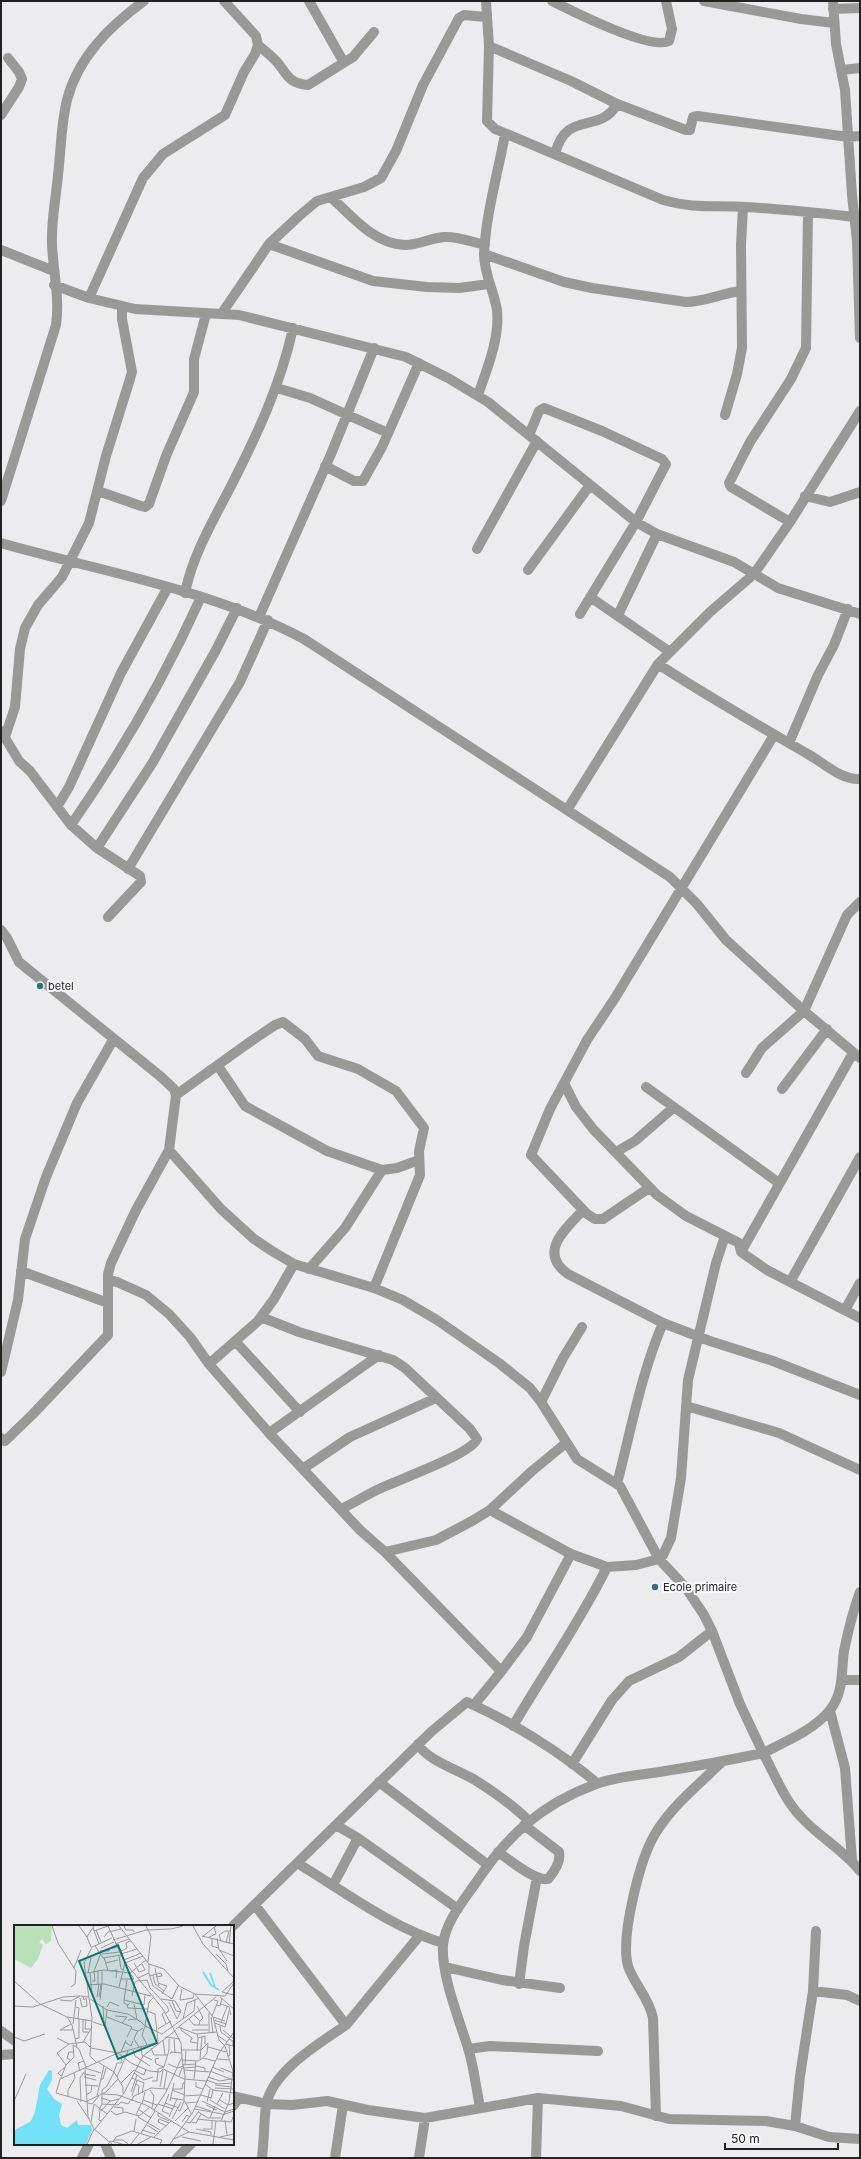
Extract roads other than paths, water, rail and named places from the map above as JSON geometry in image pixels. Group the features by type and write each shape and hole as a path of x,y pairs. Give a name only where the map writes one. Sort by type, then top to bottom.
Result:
{"street":[{"path":"1,500 56,325 58,305 54,285 52,230 63,126 71,88 78,72 95,46 116,22 144,1"},
{"path":"89,298 143,178 163,154 225,115 258,45 258,40 253,32 224,1"},
{"path":"309,1 343,61"},
{"path":"486,1 489,46 487,120 495,129 664,200 682,206 698,208 743,207 855,217"},
{"path":"552,1 622,32 660,43 669,41 672,31 666,1"},
{"path":"704,1 801,19 834,23"},
{"path":"860,8 833,5 836,44 842,70 848,137 856,195 855,217 860,338"},
{"path":"222,313 269,244 313,204 323,198 332,198 364,187 381,178 396,151 423,85 459,18 464,15 486,17"},
{"path":"258,45 276,61 287,77 303,84 313,83 343,61 353,57 374,32"},
{"path":"489,46 571,81 617,104 686,130 690,130 694,117 698,116 848,137 860,136"},
{"path":"1,115 22,80 19,72 8,58"},
{"path":"842,70 860,68"},
{"path":"555,154 562,136 569,130 605,118 613,111 617,104"},
{"path":"478,395 496,333 497,308 489,284 485,250 489,213 505,134"},
{"path":"332,198 361,224 388,241 405,245 423,243 445,237 485,250 564,282 592,288 686,302 701,301 719,294 741,291"},
{"path":"725,415 737,374 742,348 741,291 743,207"},
{"path":"790,522 731,486 729,483 750,442 791,379 806,348 808,212"},
{"path":"269,244 373,281 459,288 489,284"},
{"path":"1,250 54,271"},
{"path":"54,285 89,298 122,307 206,314 222,313 239,315 406,357 478,395 636,522 657,534 717,554 789,592 848,609 860,614"},
{"path":"108,917 140,882 140,876 97,848 71,825 30,771 18,761 3,734 15,707 20,649 25,628 38,605 62,577 89,523 106,456 132,372 122,319 122,307"},
{"path":"98,491 141,506 145,507 149,504 166,456 194,392 194,359 206,314"},
{"path":"185,593 200,546 256,437 277,388 288,353 293,328"},
{"path":"128,869 240,682 263,618 374,348"},
{"path":"325,466 354,481 361,482 365,478 388,433 419,363"},
{"path":"277,388 310,398 388,433"},
{"path":"477,549 533,438 540,412 544,408 608,433 662,459 666,467 636,522 580,614"},
{"path":"567,810 658,664 710,612 754,574 790,522 860,411"},
{"path":"528,570 590,485"},
{"path":"805,496 830,502 860,492"},
{"path":"618,615 657,534"},
{"path":"1,543 129,575 237,608 263,618 304,639 670,877 726,940 804,1011 856,1055 741,1252"},
{"path":"57,807 69,787 137,640 168,587"},
{"path":"71,825 142,713 163,676 201,597"},
{"path":"590,597 670,652"},
{"path":"97,848 153,762 216,650 237,608"},
{"path":"789,743 818,676 834,645 848,609"},
{"path":"658,664 714,701 789,743 846,778 860,779"},
{"path":"649,1188 603,1219 592,1218 531,1155 550,1109 587,1040 615,998 680,887 774,735"},
{"path":"746,1073 762,1048 804,1011 847,914 859,904"},
{"path":"1,930 7,938 19,962 113,1040 160,1076 174,1088 176,1095 169,1150 148,1187 111,1263 108,1280 108,1335 32,1415 5,1441 1,1438"},
{"path":"176,1095 275,1025 284,1022 305,1039 318,1056 358,1070 396,1091 424,1128 419,1160 420,1175 374,1288"},
{"path":"782,1089 827,1029"},
{"path":"1,1372 18,1300 25,1239 46,1177 77,1103 113,1040"},
{"path":"218,1066 246,1107 327,1151 382,1170 397,1168 419,1160"},
{"path":"564,1083 583,1115 649,1188 686,1216 739,1243 741,1252 767,1270 860,1318"},
{"path":"646,1087 673,1108 730,1146 780,1183"},
{"path":"616,1152 635,1141 673,1108"},
{"path":"169,1150 195,1181 237,1224 254,1239 294,1264 374,1288 403,1300 480,1349 530,1388 541,1402 566,1443 580,1462 617,1484 625,1493 660,1559 686,1588 712,1631 740,1704 788,1801 801,1818 852,1860 860,1872"},
{"path":"790,1282 860,1157"},
{"path":"308,1269 345,1228 382,1170"},
{"path":"583,1210 562,1232 556,1244 554,1253 559,1265 568,1274 663,1323 773,1361 860,1395"},
{"path":"490,1510 571,1554 607,1567 636,1565 660,1559 669,1545 681,1478 688,1380 700,1337 716,1263 725,1236"},
{"path":"209,1364 236,1342 262,1317 294,1264"},
{"path":"21,1271 108,1303"},
{"path":"108,1280 131,1287 151,1298 190,1337 209,1364 268,1433 304,1468 341,1510 385,1552 498,1668 500,1673"},
{"path":"845,1310 860,1283"},
{"path":"262,1317 299,1332 379,1355 405,1368 470,1429 476,1437 476,1441 431,1467 377,1490 341,1510"},
{"path":"617,1484 643,1376 663,1323"},
{"path":"541,1402 560,1363 582,1327"},
{"path":"236,1342 300,1412"},
{"path":"268,1433 300,1412 379,1355"},
{"path":"304,1468 350,1437 436,1398"},
{"path":"686,1406 779,1433 860,1470"},
{"path":"385,1552 428,1543 442,1538 490,1510 532,1471 566,1443"},
{"path":"474,1705 527,1637 571,1554"},
{"path":"513,1726 551,1662 582,1615 607,1567"},
{"path":"480,2107 468,2049 458,2018 445,1967 443,1944 448,1927 458,1909 488,1865 498,1852 526,1823 555,1802 597,1783 721,1762 763,1753 817,1723 830,1711 839,1694 843,1680 844,1654 848,1632 860,1592"},
{"path":"572,1764 612,1700 628,1680 678,1657 712,1631"},
{"path":"843,1680 860,1680"},
{"path":"234,1925 418,1744 467,1702 513,1726 554,1751 597,1783"},
{"path":"830,1711 845,1768 852,1860"},
{"path":"418,1744 421,1750 488,1789 510,1804 526,1823 560,1854 555,1868 548,1879 538,1877 498,1852"},
{"path":"656,2116 652,2018 649,2004 628,1966 626,1936 630,1913 648,1851 655,1834 679,1804 721,1762"},
{"path":"379,1782 488,1865"},
{"path":"336,1825 358,1838 458,1909"},
{"path":"333,1885 358,1838"},
{"path":"297,1863 420,1935 443,1944"},
{"path":"519,1984 524,1946 538,1877"},
{"path":"255,1905 346,2025"},
{"path":"795,2126 800,2076 813,1991 816,1931"},
{"path":"262,2158 267,2104 278,2081 296,2060 346,2025 420,1935"},
{"path":"445,1967 519,1984 560,1988"},
{"path":"813,1991 847,1995 860,2001"},
{"path":"1,2031 14,2040"},
{"path":"468,2049 490,2046 598,2051"},
{"path":"1,2055 14,2054"},
{"path":"236,2097 267,2104 292,2105 321,2101 425,2118 480,2107 538,2098 621,2106 656,2116 678,2120 766,2121 795,2126 829,2137 860,2137"},
{"path":"536,2158 538,2098"},
{"path":"335,2158 344,2105"},
{"path":"419,2158 425,2118"},
{"path":"82,2158 88,2145"},
{"path":"104,2145 111,2158"},
{"path":"177,2158 189,2145"}],"place":[{"name":"betel","path":"40,986"},
{"name":"Ecole primaire","path":"655,1587"}]}
